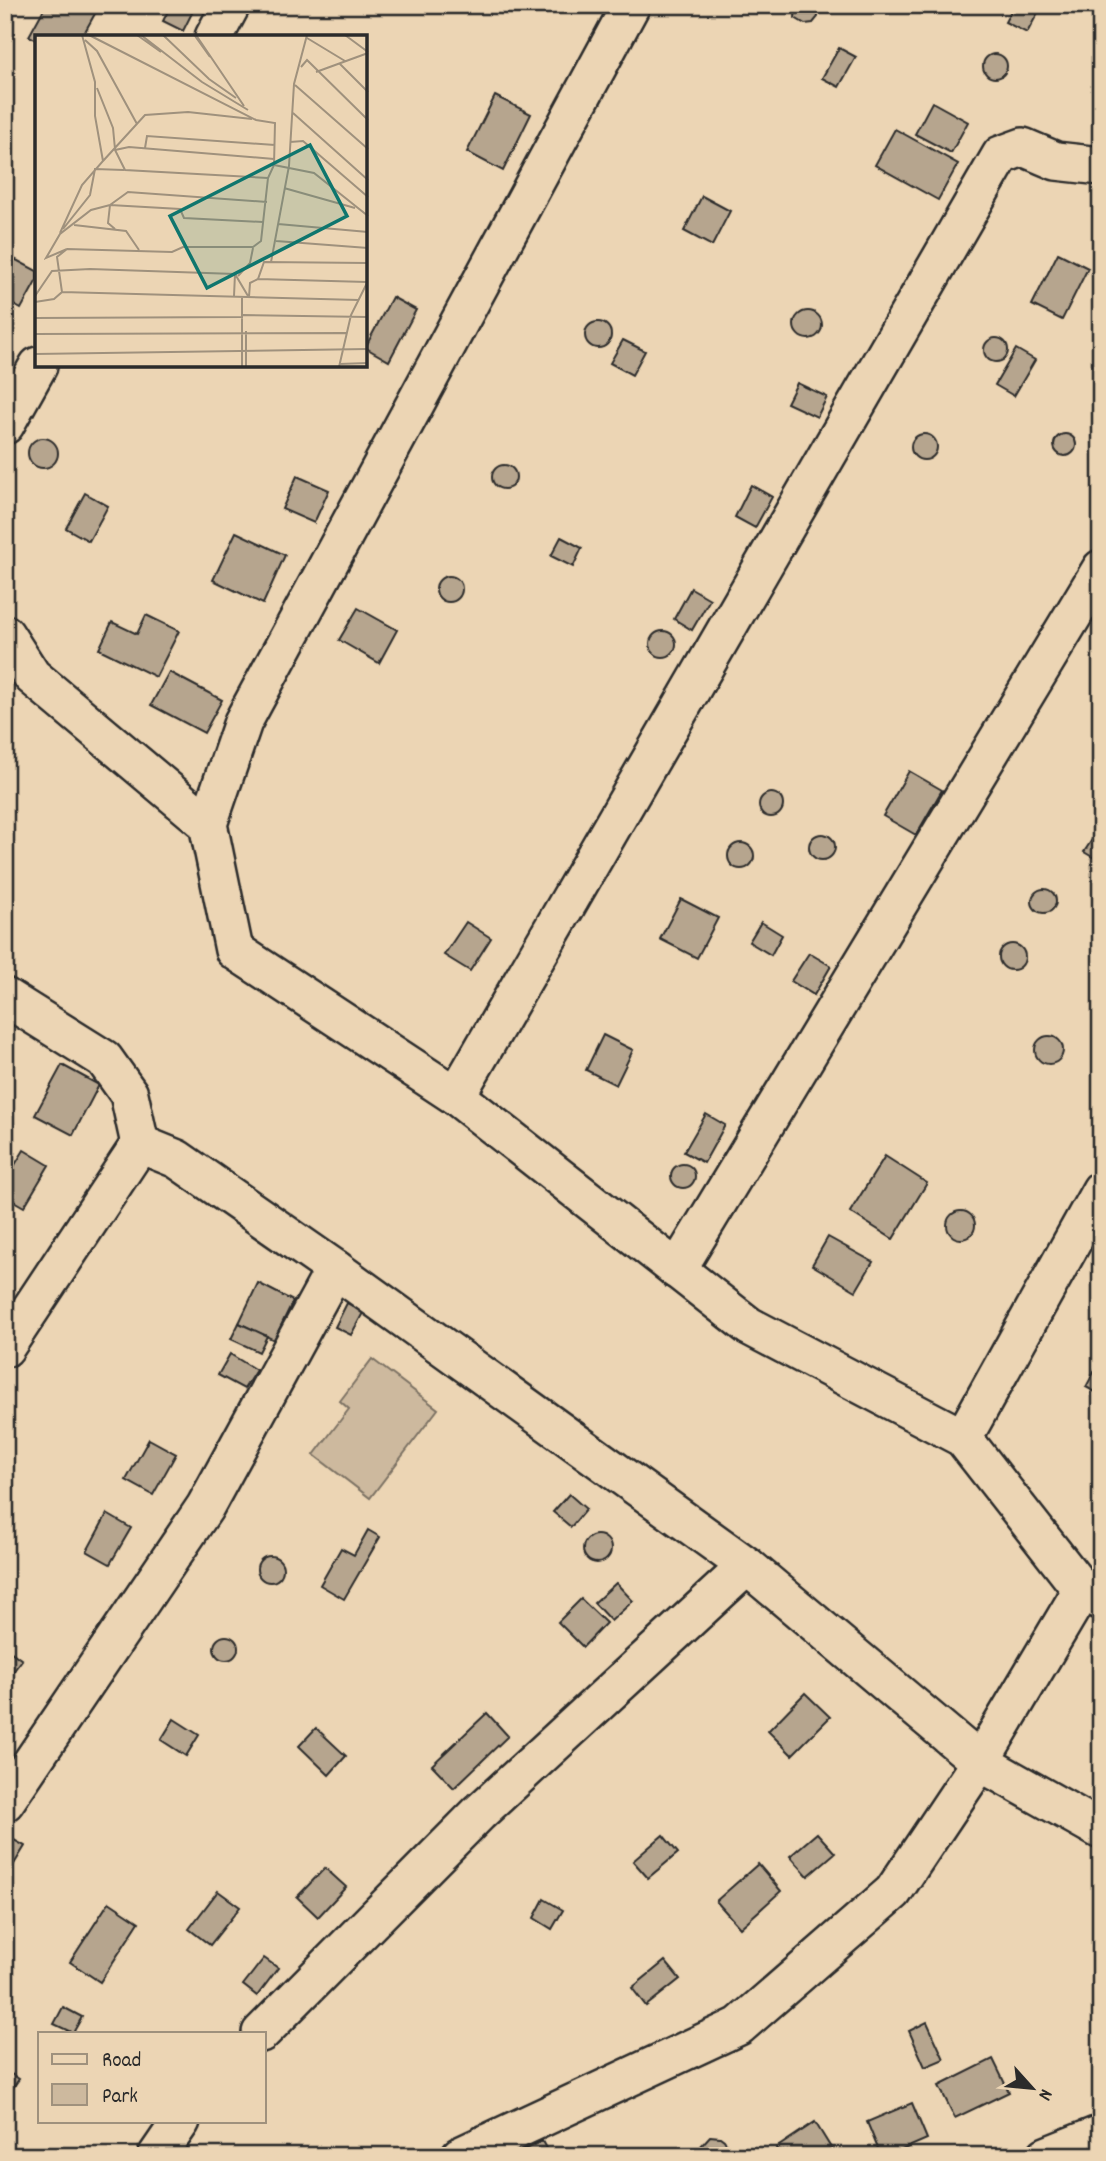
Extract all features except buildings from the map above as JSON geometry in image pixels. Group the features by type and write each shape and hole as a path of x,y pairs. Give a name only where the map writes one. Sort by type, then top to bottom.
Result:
{"street":[{"path":"215,35 231,5"},
{"path":"460,2156 739,2026 893,1892 1091,1595 963,1438 749,1326 456,1096 234,950 208,824 243,722 631,5"},
{"path":"456,1096 1001,155 1023,147 1056,161 1101,166"},
{"path":"5,425 37,368"},
{"path":"677,1270 1101,569"},
{"path":"5,634 32,676 208,824"},
{"path":"5,997 104,1059 129,1094 140,1144 5,1348"},
{"path":"140,1144 177,1159 335,1269 747,1566 980,1762 1101,1830"},
{"path":"963,1438 1101,1189"},
{"path":"5,1802 205,1507 335,1269"},
{"path":"262,2032 480,1813 747,1566"},
{"path":"157,2156 180,2122"},
{"path":"1046,2156 1101,2134"}],"green space":[{"path":"372,1359 438,1409 370,1498 314,1455 349,1409 340,1401"}]}
